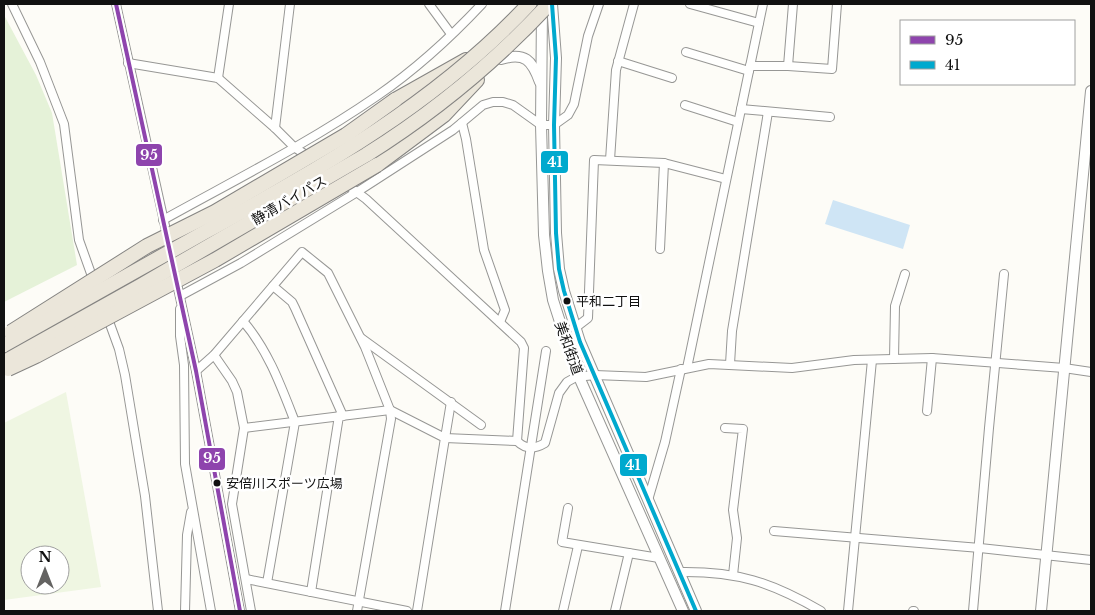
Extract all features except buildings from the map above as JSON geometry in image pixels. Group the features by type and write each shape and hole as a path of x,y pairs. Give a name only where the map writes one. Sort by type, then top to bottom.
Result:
{"highway":[{"name":"静清バイパス","path":"4,345 254,205 359,143 442,84 515,19 529,4"},
{"path":"4,336 147,246 215,212 346,135 395,100 441,73 487,50 517,24 536,4"},
{"name":"静清バイパス","path":"4,362 366,155 395,136 470,79 551,5"},
{"path":"4,371 216,260 377,165 444,115 459,98 543,20 551,5"}],"street":[{"path":"12,4 40,62 64,124 80,240 119,350 145,496 158,611"},
{"path":"116,4 196,371 240,611"},
{"path":"218,78 229,4"},
{"path":"276,128 290,4"},
{"path":"429,4 451,34"},
{"path":"163,220 333,124 378,95 417,65 482,4"},
{"path":"181,298 357,192 454,130 483,105 498,102 514,105 541,125 554,125 568,115 574,104 588,36 599,4"},
{"path":"610,160 614,86 618,61 634,4"},
{"path":"694,4 759,23"},
{"path":"648,502 684,368 763,4"},
{"path":"788,66 793,4"},
{"path":"686,52 749,68 788,66 832,69 837,4"},
{"name":"美和街道","path":"551,5 556,58 554,125 556,233 559,270 575,328 696,611"},
{"name":"美和街道","path":"543,20 541,125 544,235 553,300 579,377 683,611"},
{"path":"501,59 517,56 533,64 542,87"},
{"path":"618,61 672,78"},
{"path":"128,63 218,78 294,146 357,192 521,342 524,348 517,440 521,445 530,448 538,447 545,443 559,393 567,382 579,377 595,375 646,377 709,364 792,368 854,360 932,358 996,362 1091,372"},
{"path":"1041,611 1091,91"},
{"path":"685,105 738,122"},
{"path":"741,109 830,117"},
{"path":"730,364 732,331 768,112"},
{"path":"462,123 484,250 505,310 500,322"},
{"path":"575,328 588,318 594,160 664,163 726,179"},
{"path":"660,249 664,163"},
{"path":"196,371 214,356 302,252 328,273 360,337 390,410 391,419 357,611"},
{"path":"894,359 895,306 904,274"},
{"path":"974,611 1004,274"},
{"path":"273,286 292,302 296,308 341,416 311,592"},
{"path":"181,298 180,324 184,365 185,464 211,611"},
{"path":"242,322 256,337 262,347 295,422 267,583"},
{"path":"360,337 481,425"},
{"path":"505,611 546,351"},
{"path":"214,356 232,381 237,392 244,428 232,504 251,611"},
{"path":"927,411 932,358"},
{"path":"848,611 872,360"},
{"path":"417,611 450,402"},
{"path":"244,428 390,410 445,438 517,440"},
{"path":"725,428 743,429 733,510 737,538 733,575"},
{"path":"185,611 187,536 192,505"},
{"path":"568,508 562,542 659,558"},
{"path":"774,531 1046,554 1091,560"},
{"path":"562,611 578,546"},
{"path":"615,611 628,553"},
{"path":"679,572 733,575 769,585 821,611"},
{"path":"246,579 407,611"}],"green space":[{"path":"4,15 36,75 52,113 77,265 4,302"},
{"path":"66,392 101,587 70,591 70,545 20,545 20,595 41,595 4,600 4,423"}],"water":[{"path":"833,200 910,225 903,249 825,224"}],"transit line":[{"name":"95","path":"116,4 196,371 240,611"},
{"name":"41","path":"552,4 556,58 554,125 556,233 559,269 564,291 580,342 696,611"}],"place":[{"name":"平和二丁目","path":"567,301"},
{"name":"安倍川スポーツ広場","path":"217,483"}]}
